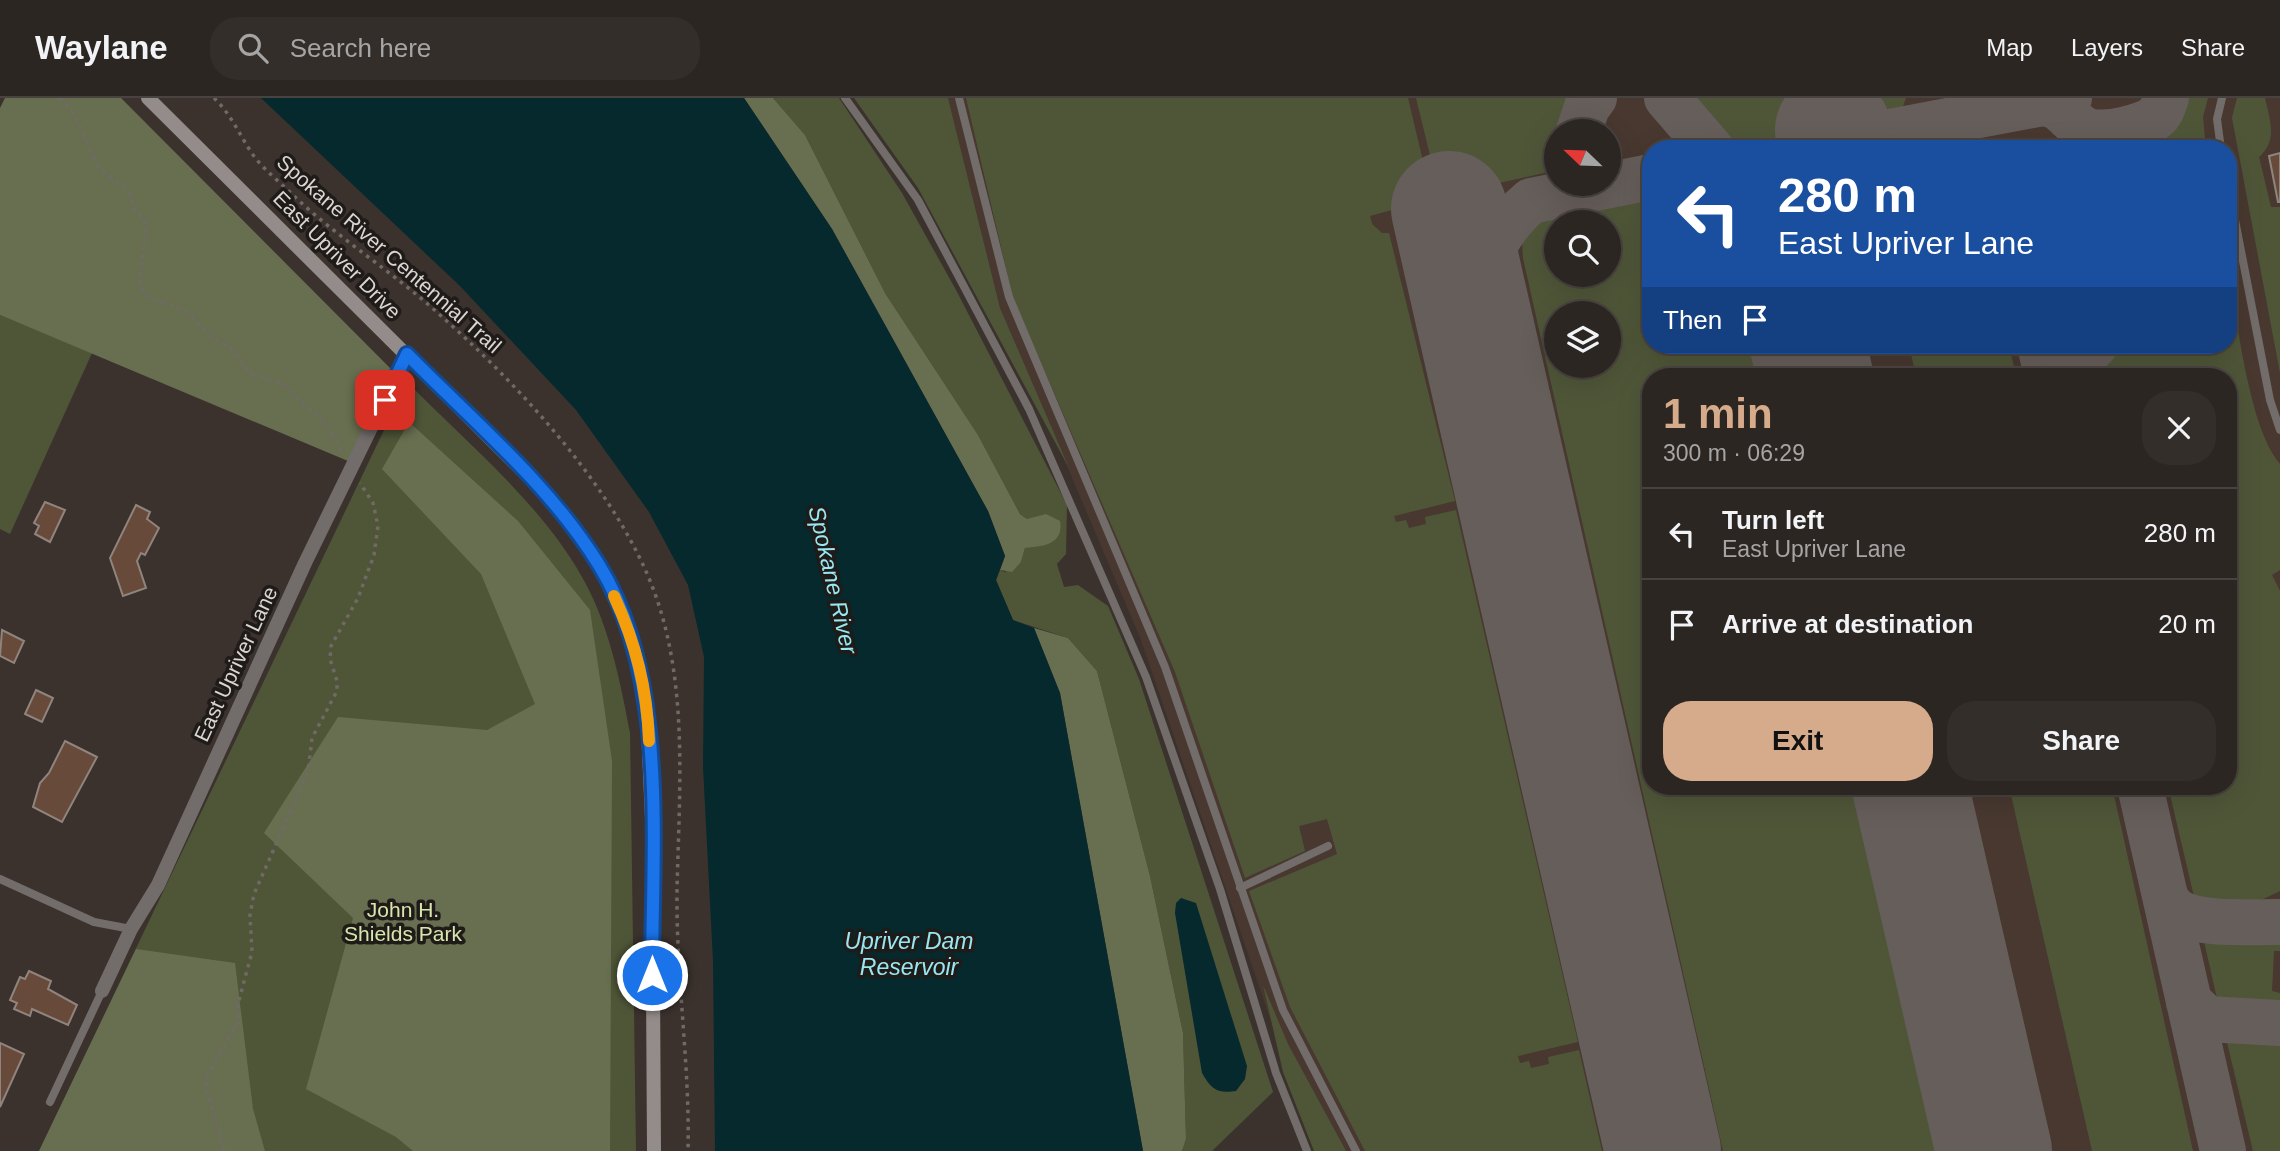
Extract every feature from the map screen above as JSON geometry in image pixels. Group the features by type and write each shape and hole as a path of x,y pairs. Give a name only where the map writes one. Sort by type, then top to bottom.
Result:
{"main road":[{"name":"East Upriver Drive","path":"148,98 549,497 600,566 632,637 648,706 652,818 654,1151"}],"street":[{"name":"East Upriver Lane","path":"102,991 131,929 158,885 407,354"}],"lane":[{"path":"845,98 918,200 1035,422 1146,677 1220,889 1276,1073 1305,1150"},
{"path":"959,98 1009,297 1165,667 1283,1010 1356,1151"},
{"path":"2220,140 2217,119 2222,98"},
{"path":"2237,230 2270,400 2280,430"},
{"path":"1240,888 1328,846"},
{"path":"0,879 94,922 131,929"},
{"path":"50,1102 102,991"}],"path":[{"path":"60,98 74,114 98,167 129,191 135,210 144,220 146,231 139,281 147,297 185,310 211,337 235,351 244,367 253,374 283,384 328,427 373,503 378,526 374,555 358,598 331,646 330,659 337,681 337,691 312,738 308,772 254,894 250,915 252,952 238,1003 238,1021 208,1075 206,1088 224,1151"},
{"name":"Spokane River Centennial Trail","path":"214,98 229,113 256,158 294,196 338,236 438,312 530,402 600,494 653,589 669,639 676,690 680,855 677,893 688,1151"}],"shaded area":[{"path":"948,98 2280,98 2280,1151 1339,1151 1273,1027 1141,640 1000,308"}],"green space":[{"path":"5,98 121,98 392,370 348,461 0,315 0,108"},
{"path":"744,98 773,98 805,135 885,293 978,435 1020,514 1027,519 1046,514 1060,521 1059,535 1055,540 1045,545 1025,548 1021,562 1012,572 1000,570 1005,556 988,511 832,229"},
{"path":"773,98 839,98 902,193 956,290 1067,505 1066,554 1057,564 1064,587 1078,585 1108,606 1139,679 1273,1092 1212,1151 1182,1151 1186,1139 1183,1033 1150,876 1097,671 1068,638 1013,620 996,580 1000,570 1005,572 1021,562 1025,548 1034,547 1035,519 1027,519 1020,514 978,435 885,293 805,135"},
{"path":"854,98 948,98 1000,308 1069,468 918,188"},
{"path":"966,98 1408,98 1432,199 1370,216 1372,224 1382,233 1389,233 1455,501 1394,516 1396,522 1406,520 1409,528 1426,524 1425,517 1456,510 1578,1042 1518,1056 1520,1063 1529,1061 1531,1068 1549,1064 1548,1057 1579,1050 1602,1151 1365,1151 1290,1007 1249,891 1337,854 1327,819 1299,826 1305,851 1245,878 1175,672 1013,298"},
{"path":"1416,98 1576,98 1569,119 1544,119 1544,173 1440,196"},
{"path":"1684,98 1906,98 1899,117 1776,140 1720,140"},
{"path":"2182,98 2208,98 2203,117 2205,140 2139,140 2168,134"},
{"path":"2237,98 2265,98 2271,137 2259,157 2271,207 2280,207 2280,373 2237,140 2232,118"},
{"path":"1642,193 1642,354 1852,354 1855,368 1642,368 1642,789 1550,378 1621,378 1621,301 1544,301 1544,352 1523,258 1525,230 1530,222 1544,213 1544,287 1621,287 1621,210 1552,210"},
{"path":"0,315 92,353 10,534 0,529"},
{"path":"2237,322 2252,398 2269,447 2280,464 2280,570 2272,575 2280,591 2280,891 2236,912 2196,905 2170,795 2237,795 2237,368 2095,368 2109,354 2237,354"},
{"path":"1911,354 2011,354 2014,368 1914,368"},
{"name":"John H. Shields Park","path":"407,382 506,480 552,533 589,590 609,642 630,733 636,1151 39,1151"},
{"path":"409,422 518,521 590,610 612,761 610,1151 413,1151 396,1137 306,1089 353,918 264,833 338,717 487,730 535,704 481,574 382,469"},
{"path":"1034,628 1068,638 1097,671 1150,876 1183,1033 1186,1139 1182,1151 1143,1151 1060,693"},
{"path":"1643,795 1953,795 2034,1151 1723,1151"},
{"path":"2011,795 2114,795 2193,1151 2092,1151"},
{"path":"2227,932 2280,933 2280,951 2274,951 2272,991 2280,993 2280,1013 2242,1012 2219,1007 2203,937"},
{"path":"136,949 235,963 253,1109 265,1151 39,1151"},
{"path":"1263,985 1288,1044 1346,1151 1314,1151 1283,1072"},
{"path":"2280,1035 2280,1151 2253,1151 2226,1038"}],"water":[{"name":"Upriver Dam Reservoir","path":"261,98 744,98 832,229 988,511 1005,556 996,580 1013,620 1034,628 1060,693 1143,1151 715,1151 713,961 703,767 704,657 688,585 649,512 576,410 460,286"},
{"path":"1181,898 1196,903 1247,1066 1245,1079 1236,1091 1224,1092 1215,1089 1202,1073 1175,913 1176,903"}],"building":[{"path":"2280,153 2280,202 2278,202 2269,156"},
{"path":"45,502 65,510 50,542 35,534 39,526 34,523"},
{"path":"136,505 150,512 147,519 159,528 145,555 141,553 137,561 146,588 123,596 110,558"},
{"path":"2,630 24,641 14,663 0,656"},
{"path":"36,690 53,698 42,722 25,714"},
{"path":"65,741 97,757 62,822 33,807 40,783 49,773"},
{"path":"29,971 51,981 48,989 77,1005 68,1025 32,1009 30,1016 14,1009 17,1003 10,1000 20,977 25,979"},
{"path":"0,1043 24,1054 0,1107"}],"taxiway":[{"path":"1583,119 1594,98"},
{"path":"1667,98 1703,140"},
{"path":"1847,140 2069,98"},
{"path":"2042,103 2061,110 2088,131 2113,132 2150,121 2160,113 2166,98"},
{"path":"1470,301 1501,234 1531,201 1642,179"},
{"path":"2042,354 2045,368"},
{"path":"2072,368 2086,354"},
{"path":"2142,795 2223,1151"},
{"path":"2166,898 2173,908 2200,919 2217,922 2280,922"},
{"path":"2189,1002 2207,1019 2280,1023"}],"runway":[{"path":"1833,130 1835,140"},
{"path":"1449,209 1663,1151"},
{"path":"1810,354 1813,368"},
{"path":"1912,795 1994,1151"}],"slow traffic":[{"path":"614,596 632,637 648,706 649,741"}],"route":[{"path":"385,400 407,354 549,497 600,566 632,637 648,706 652,818 652,975"}],"water label":[{"name":"Spokane River","path":"833,580"}]}
